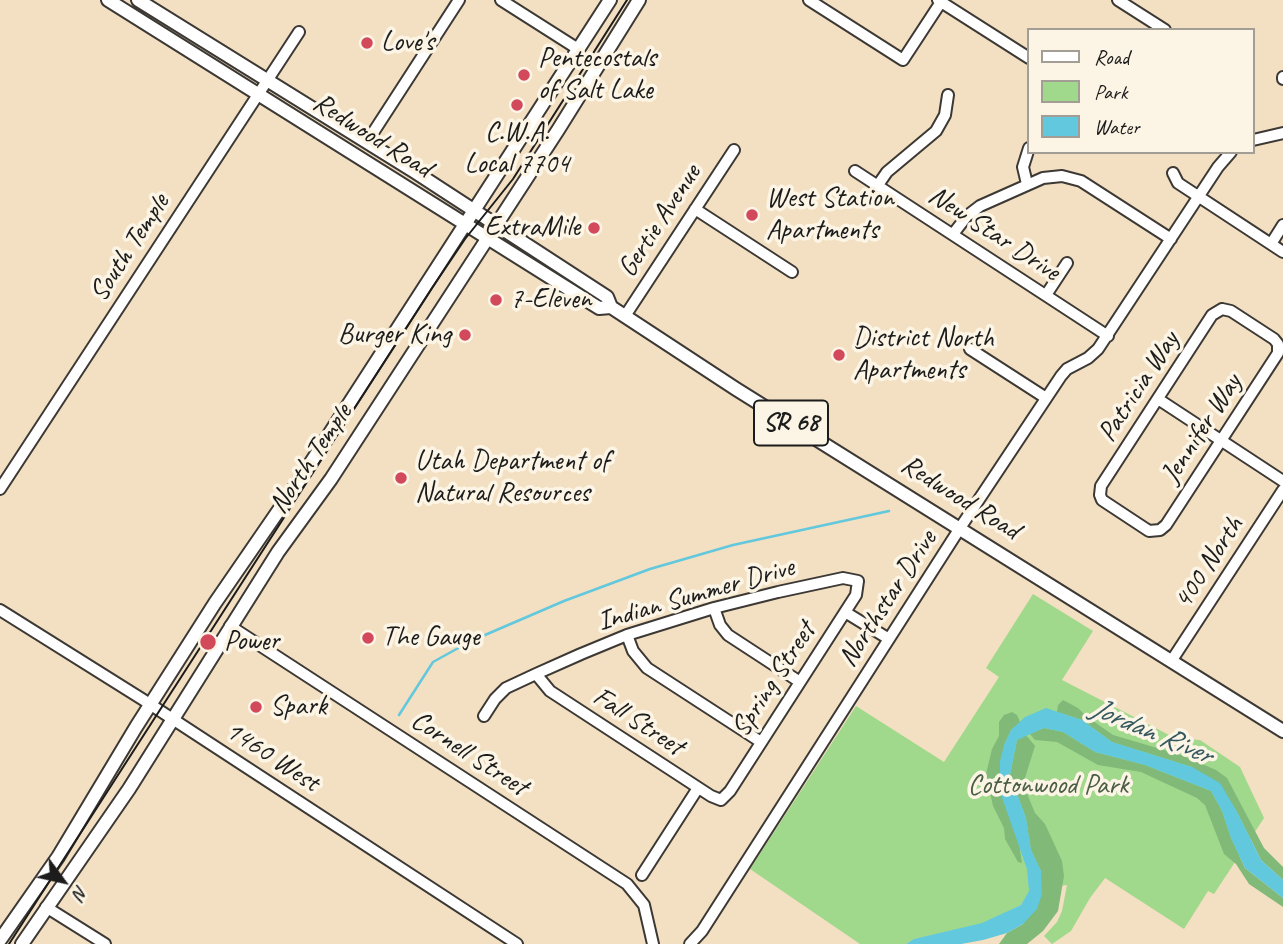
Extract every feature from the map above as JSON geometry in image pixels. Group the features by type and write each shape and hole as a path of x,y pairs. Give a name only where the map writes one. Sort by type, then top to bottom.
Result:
{"main road":[{"name":"Redwood Road","path":"108,0 599,308 611,307"},
{"name":"Redwood Road","path":"138,0 367,142 607,297 611,307 745,395 1283,731"},
{"name":"North Temple","path":"0,940 80,821 215,603 295,488 610,0"},
{"name":"North Temple","path":"22,944 114,811 278,552 331,479 558,130 639,0"}],"street":[{"path":"367,142 459,0"},
{"path":"501,0 578,50"},
{"path":"809,0 903,61 940,1 1028,57"},
{"path":"1118,0 1162,28"},
{"name":"South Temple","path":"0,489 299,32"},
{"path":"878,185 887,172 936,131 945,115 948,95"},
{"path":"1255,140 1283,133"},
{"name":"Gertie Avenue","path":"625,316 734,150"},
{"path":"1027,184 1023,167 1028,151"},
{"name":"Northstar Drive","path":"690,944 702,931 1046,398 1064,372 1093,354 1108,336 1230,154"},
{"name":"New Star Drive","path":"855,170 1108,336"},
{"path":"1173,173 1178,183 1283,252"},
{"path":"953,234 975,209 1027,184 1055,176 1074,179 1171,239"},
{"path":"695,209 792,272"},
{"path":"1271,244 1283,225"},
{"path":"1046,295 1067,263"},
{"name":"Patricia Way","path":"1100,495 1102,484 1212,316 1222,309"},
{"name":"Jennifer Way","path":"1100,495 1105,502 1146,529 1160,530 1166,525 1279,350 1274,339 1231,311 1222,309"},
{"path":"970,349 1046,398"},
{"path":"1158,399 1283,481"},
{"name":"400 North","path":"1172,660 1283,491"},
{"name":"Indian Summer Drive","path":"484,716 502,691 627,635 714,608 844,578 858,581"},
{"name":"Spring Street","path":"721,800 730,791 845,612 858,591 858,581"},
{"path":"714,608 720,625 728,635 800,682"},
{"name":"1460 West","path":"0,610 150,704 517,944"},
{"path":"845,612 889,639"},
{"name":"Cornell Street","path":"230,626 627,884 644,905 653,944"},
{"path":"627,635 633,651 647,668 761,742"},
{"name":"Fall Street","path":"536,674 550,691 698,788 721,800"},
{"path":"642,875 698,788"},
{"path":"46,907 105,944"}],"green space":[{"name":"Cottonwood Park","path":"1033,594 1093,631 1062,680 1175,738 1200,740 1240,767 1264,818 1214,894 1208,891 1184,929 1105,878 1071,931 1052,944 1044,936 1057,922 1062,911 1067,885 1030,891 1021,905 982,924 915,939 906,944 860,944 750,869 856,706 944,762 999,677 986,668"},
{"path":"1063,700 1113,735 1181,755 1216,770 1227,778 1264,848 1283,867 1283,880 1261,860 1236,810 1192,767 1112,742 1082,720 1057,712 1058,705"},
{"path":"1012,712 1020,722 1011,730 1004,745 1022,863 1018,862 1005,839 1004,828 993,806 986,774 992,749 999,736 999,722 1004,715"},
{"path":"1044,728 1063,732 1095,752 1145,765 1211,791 1245,868 1283,898 1283,907 1249,884 1236,864 1224,854 1205,805 1197,798 1141,772 1098,765 1057,742 1035,740 1030,734"},
{"path":"1026,735 1035,746 1023,784 1035,813 1045,824 1062,861 1064,876 1058,911 1043,931 1027,944 999,944 1007,933 1023,924 1041,871 1031,850 1026,818 1010,775 1017,740"}],"water":[{"path":"1046,708 1082,720 1112,742 1192,767 1220,783 1261,860 1283,880 1283,898 1245,868 1211,791 1145,765 1095,752 1063,732 1044,728 1017,740 1010,775 1026,818 1031,850 1041,871 1042,894 1037,909 1023,924 1007,933 983,940 961,944 906,944 914,939 982,923 1021,905 1029,891 1027,869 1000,792 1000,761 1011,730 1025,717"}],"waterway":[{"path":"399,715 433,662 471,641 564,601 650,569 733,545 889,511"}],"tram line":[{"path":"9,944 432,288 465,239 513,179 627,0"}],"place":[{"name":"Love's","path":"367,43"},
{"name":"Pentecostals of Salt Lake","path":"524,75"},
{"name":"C.W.A. Local 7704","path":"517,105"},
{"name":"West Station Apartments","path":"752,215"},
{"name":"ExtraMile","path":"594,228"},
{"name":"7-Eleven","path":"496,300"},
{"name":"Burger King","path":"465,335"},
{"name":"District North Apartments","path":"839,355"},
{"name":"Utah Department of Natural Resources","path":"401,478"},
{"name":"The Gauge","path":"368,638"},
{"name":"Power","path":"208,642"},
{"name":"Spark","path":"256,707"}],"water label":[{"name":"Jordan River","path":"1151,732"}]}
